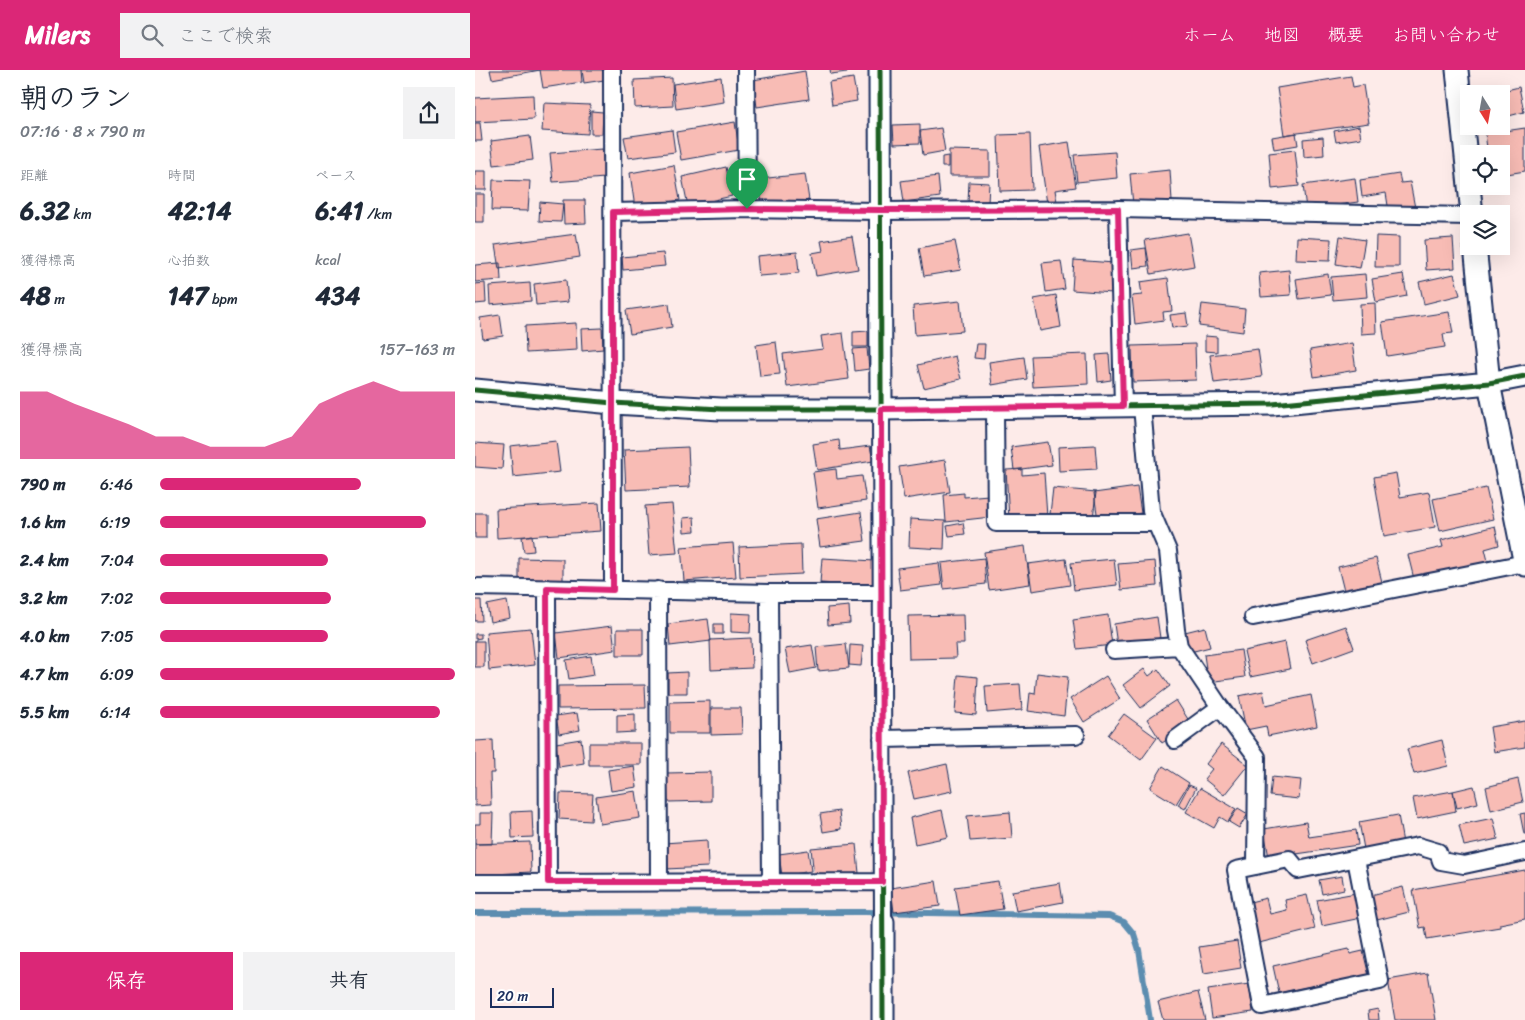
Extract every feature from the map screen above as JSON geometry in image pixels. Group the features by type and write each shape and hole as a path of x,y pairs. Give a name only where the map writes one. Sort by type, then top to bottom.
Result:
{"street":[{"path":"613,70 613,590"},
{"path":"746,70 747,209"},
{"path":"880,70 883,1020"},
{"path":"1457,70 1465,145"},
{"path":"613,212 747,209 1118,209 1460,215"},
{"path":"1118,209 1133,406 1151,512 1168,551 1179,646 1220,707 1257,757 1256,866"},
{"path":"1253,617 1525,564 1489,383 1476,255"},
{"path":"475,390 613,403 721,409 995,408 1272,404 1489,383 1525,376"},
{"path":"995,408 997,522 1155,523"},
{"path":"475,587 769,593 881,593"},
{"path":"547,588 548,882"},
{"path":"658,590 659,882"},
{"path":"769,593 771,882"},
{"path":"1113,650 1179,646"},
{"path":"1175,740 1220,707"},
{"path":"882,739 1077,735"},
{"path":"1356,859 1380,981 1262,1006 1236,870 1289,859 1298,870 1418,846 1438,852 1441,861 1463,865 1525,852"},
{"path":"475,882 882,882"}],"building":[{"path":"490,70 540,70 492,79"},
{"path":"540,70 581,70 582,82 543,88"},
{"path":"582,70 603,70 604,80 584,83"},
{"path":"830,70 847,70 847,72 831,74"},
{"path":"805,71 809,99 757,107 753,80"},
{"path":"1351,76 1353,87 1363,85 1369,123 1284,135 1277,88"},
{"path":"721,77 724,102 676,109 673,84"},
{"path":"672,78 673,106 635,108 634,80"},
{"path":"853,78 857,101 832,105 829,82"},
{"path":"1519,87 1524,112 1510,116 1510,89"},
{"path":"533,95 534,119 475,122 475,98"},
{"path":"544,103 590,105 588,134 542,131"},
{"path":"591,111 603,112 602,134 591,134"},
{"path":"735,122 739,150 681,160 676,132"},
{"path":"475,123 480,123 482,141 475,141"},
{"path":"920,124 920,143 894,144 893,125"},
{"path":"1359,126 1361,138 1336,142 1334,131"},
{"path":"941,128 945,151 923,155 920,131"},
{"path":"1525,128 1525,171 1510,174 1510,145 1487,145 1485,135 1510,135 1510,130"},
{"path":"672,130 675,152 628,158 624,137"},
{"path":"1296,133 1298,145 1274,149 1272,137"},
{"path":"1030,134 1032,190 1000,191 998,135"},
{"path":"530,136 533,160 494,165 491,141"},
{"path":"1323,137 1324,155 1304,157 1303,139"},
{"path":"1069,142 1076,187 1055,190 1057,202 1047,204 1039,147"},
{"path":"602,149 605,178 553,182 550,153"},
{"path":"949,150 990,151 990,176 949,176"},
{"path":"1295,150 1299,186 1272,189 1269,153"},
{"path":"1115,152 1117,178 1077,182 1074,155"},
{"path":"948,156 948,167 942,167 942,157"},
{"path":"674,165 680,200 635,208 630,173"},
{"path":"726,167 732,196 688,206 682,177"},
{"path":"1170,170 1172,201 1133,205 1130,174"},
{"path":"475,171 486,171 486,190 475,190"},
{"path":"805,174 809,200 762,206 759,179"},
{"path":"1399,174 1401,183 1410,182 1415,208 1389,212 1386,193 1362,197 1360,180"},
{"path":"938,176 940,197 904,202 901,181"},
{"path":"1355,178 1358,202 1306,209 1303,185"},
{"path":"493,180 530,181 528,211 492,210"},
{"path":"969,182 989,183 988,203 968,202"},
{"path":"475,194 484,194 484,222 475,222"},
{"path":"563,200 585,200 586,223 564,224"},
{"path":"540,202 563,204 561,222 539,221"},
{"path":"1188,233 1194,266 1151,274 1145,240"},
{"path":"576,234 580,257 499,269 495,245"},
{"path":"852,236 858,269 816,276 812,253 823,251 821,241"},
{"path":"1340,236 1365,240 1360,268 1336,264"},
{"path":"1376,236 1399,237 1399,267 1375,267"},
{"path":"1297,237 1331,239 1330,261 1296,260"},
{"path":"1453,238 1455,268 1426,270 1424,240"},
{"path":"955,241 961,270 924,276 919,248"},
{"path":"1146,248 1148,266 1133,268 1131,250"},
{"path":"797,252 799,273 759,276 757,256"},
{"path":"663,253 665,266 623,270 622,257"},
{"path":"1074,260 1114,263 1112,293 1072,290"},
{"path":"1061,261 1065,289 1046,292 1042,263"},
{"path":"500,263 501,280 475,282 475,265"},
{"path":"1289,270 1291,295 1261,297 1259,273"},
{"path":"1328,274 1331,295 1299,299 1296,279"},
{"path":"1365,274 1367,297 1333,300 1331,277"},
{"path":"1403,274 1407,296 1376,302 1372,279"},
{"path":"1454,274 1460,295 1424,304 1419,282"},
{"path":"1168,278 1172,311 1163,312 1164,320 1135,324 1132,296 1142,295 1140,282"},
{"path":"566,280 568,302 536,305 534,284"},
{"path":"485,283 486,303 475,304 475,284"},
{"path":"530,283 531,301 490,305 489,286"},
{"path":"1056,295 1061,327 1040,331 1034,299"},
{"path":"960,301 963,331 915,335 913,306"},
{"path":"1375,303 1376,333 1361,334 1360,304"},
{"path":"669,304 672,327 630,334 626,310"},
{"path":"1202,304 1245,309 1243,332 1199,326"},
{"path":"1449,312 1453,333 1443,334 1445,347 1387,356 1382,322"},
{"path":"1186,313 1188,326 1172,328 1170,315"},
{"path":"500,315 503,336 483,339 480,318"},
{"path":"576,323 577,350 526,353 525,326"},
{"path":"602,328 603,349 582,351 581,329"},
{"path":"868,331 868,347 853,347 853,332"},
{"path":"843,333 849,379 787,387 783,354 823,349 821,336"},
{"path":"1205,336 1217,337 1217,352 1205,351"},
{"path":"776,342 780,374 760,376 756,345"},
{"path":"1352,343 1356,370 1314,377 1310,350"},
{"path":"976,344 985,344 984,359 974,358"},
{"path":"1195,344 1196,380 1133,382 1132,346"},
{"path":"867,348 869,369 855,371 853,349"},
{"path":"1258,349 1262,377 1214,383 1210,355"},
{"path":"1087,354 1088,384 1033,387 1031,356"},
{"path":"1109,354 1111,380 1098,382 1096,355"},
{"path":"955,356 961,379 924,388 918,365"},
{"path":"1024,357 1027,379 992,385 989,362"},
{"path":"839,440 840,450 870,446 873,461 817,470 813,444"},
{"path":"556,441 560,472 513,477 510,446"},
{"path":"1048,442 1052,465 1014,470 1011,447"},
{"path":"475,443 504,445 502,469 475,467"},
{"path":"1095,445 1097,469 1059,471 1058,447"},
{"path":"688,447 690,487 626,490 624,450"},
{"path":"945,460 950,492 904,499 899,467"},
{"path":"836,469 837,479 862,476 866,501 818,508 813,472"},
{"path":"1022,469 1022,475 1044,473 1047,517 1009,519 1006,470"},
{"path":"1396,473 1400,497 1429,492 1435,527 1384,536 1374,477"},
{"path":"1137,487 1141,513 1098,520 1094,493"},
{"path":"1053,488 1096,492 1093,519 1050,514"},
{"path":"1486,488 1493,519 1440,531 1433,499"},
{"path":"964,493 964,497 989,495 991,517 946,522 944,495"},
{"path":"599,503 601,531 497,538 496,509"},
{"path":"672,504 677,553 649,555 645,506"},
{"path":"861,512 865,541 820,547 816,519"},
{"path":"475,513 486,513 486,538 475,538"},
{"path":"694,517 695,531 684,532 683,518"},
{"path":"910,519 945,521 944,549 909,547"},
{"path":"963,523 965,534 949,536 947,526"},
{"path":"1495,526 1499,545 1485,549 1489,565 1415,583 1408,555 1443,547 1441,540"},
{"path":"532,535 534,551 524,552 522,537"},
{"path":"733,543 736,577 684,581 681,547"},
{"path":"801,544 802,574 740,577 739,547"},
{"path":"1025,546 1030,584 989,590 984,552"},
{"path":"519,558 563,559 563,580 519,580"},
{"path":"822,558 875,561 874,586 820,583"},
{"path":"984,558 986,584 944,589 941,563"},
{"path":"1376,558 1383,586 1345,595 1338,567"},
{"path":"1066,559 1070,585 1032,591 1028,564"},
{"path":"1114,559 1117,585 1074,590 1071,563"},
{"path":"1155,561 1157,586 1121,590 1118,564"},
{"path":"939,563 942,585 900,590 897,568"},
{"path":"475,600 481,600 482,621 475,621"},
{"path":"507,601 510,618 490,622 487,605"},
{"path":"849,606 850,623 828,625 827,608"},
{"path":"731,613 751,614 750,633 731,632"},
{"path":"963,615 964,644 955,644 956,658 909,659 908,616"},
{"path":"1108,615 1112,645 1077,649 1073,620"},
{"path":"1157,617 1160,638 1117,645 1114,624"},
{"path":"708,619 711,641 670,646 668,624"},
{"path":"714,624 723,624 723,634 714,634"},
{"path":"612,626 615,650 559,658 556,633"},
{"path":"1346,626 1354,648 1313,663 1305,640"},
{"path":"1205,627 1210,647 1190,652 1185,632"},
{"path":"531,628 535,665 489,670 486,632"},
{"path":"617,629 643,629 643,655 617,655"},
{"path":"475,634 481,634 481,638 475,639"},
{"path":"751,638 752,668 711,670 710,640"},
{"path":"475,641 484,641 484,667 475,667"},
{"path":"1285,642 1290,669 1250,677 1244,651"},
{"path":"846,644 849,668 818,671 816,647"},
{"path":"812,645 816,668 790,673 785,649"},
{"path":"850,645 863,646 861,666 849,665"},
{"path":"1241,650 1245,677 1208,682 1204,655"},
{"path":"591,656 594,675 569,679 566,660"},
{"path":"1144,669 1149,676 1158,669 1170,686 1141,708 1123,685"},
{"path":"687,672 687,693 668,693 668,673"},
{"path":"1037,673 1068,677 1064,716 1028,711 1030,693 1035,694"},
{"path":"958,675 978,677 976,715 955,713"},
{"path":"1106,676 1120,699 1084,722 1070,699"},
{"path":"1020,684 1022,710 987,713 985,686"},
{"path":"645,685 646,708 558,709 558,686"},
{"path":"1263,691 1266,705 1311,695 1317,726 1268,736 1266,726 1246,730 1239,696"},
{"path":"1176,700 1191,724 1162,743 1147,719"},
{"path":"710,701 710,733 670,733 670,702"},
{"path":"711,708 741,708 742,734 711,735"},
{"path":"577,713 580,730 559,734 556,716"},
{"path":"635,714 635,732 617,733 617,715"},
{"path":"1124,714 1157,738 1141,760 1108,735"},
{"path":"1525,721 1525,747 1494,752 1490,727"},
{"path":"581,739 584,763 559,767 556,743"},
{"path":"493,740 494,773 490,773 491,805 475,806 475,741"},
{"path":"1442,740 1448,766 1414,774 1407,749"},
{"path":"589,743 641,743 641,765 589,765"},
{"path":"1221,744 1248,765 1224,795 1204,779 1212,769 1206,764"},
{"path":"947,764 952,791 914,799 908,773"},
{"path":"634,766 637,787 611,791 608,770"},
{"path":"1163,766 1189,783 1176,804 1150,788"},
{"path":"711,772 711,801 668,802 667,773"},
{"path":"1272,777 1301,780 1299,799 1270,796"},
{"path":"1518,779 1523,802 1491,810 1486,787"},
{"path":"1189,785 1196,788 1185,809 1178,805"},
{"path":"1474,786 1478,803 1457,808 1453,791"},
{"path":"1200,788 1236,809 1228,822 1220,817 1214,828 1186,812"},
{"path":"636,791 640,818 600,824 596,797"},
{"path":"1453,791 1456,811 1417,819 1413,798"},
{"path":"560,793 593,794 591,821 559,819"},
{"path":"1238,808 1248,814 1239,828 1229,822"},
{"path":"942,810 948,837 915,844 910,818"},
{"path":"532,811 533,837 512,838 511,812"},
{"path":"839,811 841,829 823,832 820,814"},
{"path":"1010,812 1012,838 970,841 967,816"},
{"path":"480,813 493,813 492,844 475,844 475,824 480,824"},
{"path":"1525,813 1525,834 1524,834 1520,814"},
{"path":"1398,815 1403,843 1364,849 1359,822"},
{"path":"1493,818 1498,839 1464,846 1459,825"},
{"path":"1306,822 1309,837 1356,830 1358,845 1269,858 1264,829"},
{"path":"707,840 708,867 666,869 664,843"},
{"path":"530,842 531,872 475,875 475,844"},
{"path":"856,844 859,873 814,877 811,848"},
{"path":"808,850 811,871 782,876 779,854"},
{"path":"1525,870 1525,919 1500,924 1500,927 1427,939 1425,927 1420,928 1413,890"},
{"path":"1342,876 1344,889 1322,894 1319,880"},
{"path":"936,881 940,906 894,912 891,888"},
{"path":"998,881 1003,909 960,915 955,887"},
{"path":"1060,883 1063,902 1016,911 1012,891"},
{"path":"1403,887 1409,912 1377,920 1371,895"},
{"path":"1356,893 1361,918 1322,926 1317,900"},
{"path":"1307,895 1315,929 1259,943 1250,902 1266,898 1270,914 1287,910 1285,900"},
{"path":"1237,941 1241,968 1204,974 1199,947"},
{"path":"1349,949 1350,954 1363,951 1369,976 1313,993 1312,986 1279,993 1273,966"},
{"path":"1428,973 1436,1020 1395,1020 1388,980"},
{"path":"1249,984 1253,1012 1212,1018 1208,990"},
{"path":"1198,992 1205,1020 1163,1020 1158,1002"},
{"path":"1378,1009 1379,1020 1369,1020 1368,1011"}],"waterway":[{"path":"475,913 864,912 1109,916 1124,922 1134,934 1139,950 1150,1020"}],"cycle path":[{"path":"880,70 883,1020"},
{"path":"475,390 613,403 721,409 1272,404 1489,383 1525,376"}],"route":[{"path":"747,209 1118,209 1123,406 881,409 882,882 548,882 547,588 613,590 613,212 747,209"}]}
